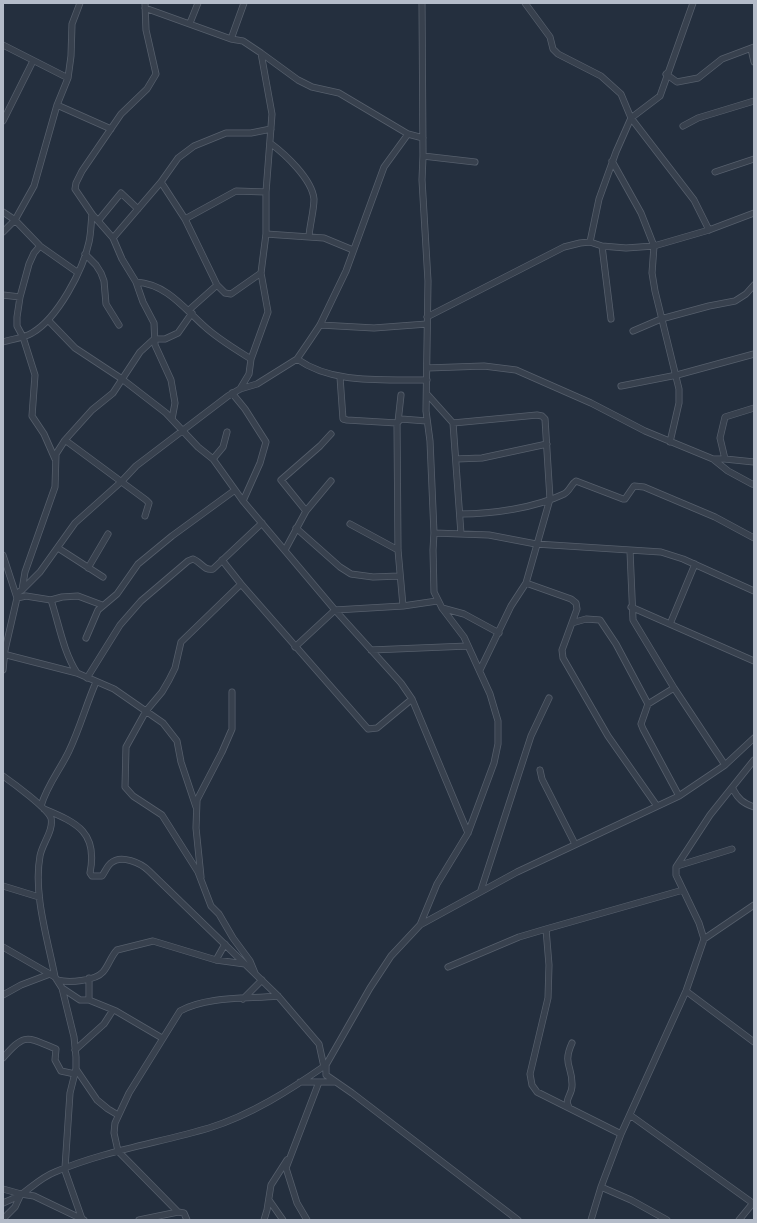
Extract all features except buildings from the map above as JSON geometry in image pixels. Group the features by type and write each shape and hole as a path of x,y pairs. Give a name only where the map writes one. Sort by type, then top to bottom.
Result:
{"street":[{"path":"3,232 15,220 34,186 57,105 68,78 71,56 72,24 80,3"},
{"path":"190,24 198,3"},
{"path":"230,38 244,3"},
{"path":"420,925 437,884 468,833 494,763 498,744 498,721 490,694 464,637 437,601 433,584 434,534 430,441 427,421 428,280 422,180 424,156 422,3"},
{"path":"526,3 550,37 553,49 558,54 601,76 621,94 631,118 694,200 708,230"},
{"path":"590,242 599,199 612,161 631,118 660,96 666,74 693,3"},
{"path":"172,419 175,403 174,392 171,380 155,345 154,323 143,302 136,282 122,259 113,238 78,196 75,189 76,183 82,171 121,114 147,89 156,74 146,30 145,5 190,24 230,38 243,40 298,80 312,87 339,93 408,134 423,138"},
{"path":"3,45 68,78"},
{"path":"666,74 677,82 698,78 722,59 752,48 754,62"},
{"path":"240,389 249,374 251,360 268,312 261,273 266,234 266,192 272,114 261,53"},
{"path":"3,121 33,61"},
{"path":"683,126 698,118 754,101"},
{"path":"57,105 111,129"},
{"path":"113,238 162,182 178,158 194,146 226,133 251,133 271,129"},
{"path":"16,596 40,572 75,523 122,481 145,458 205,412 232,394 240,389 257,384 297,360 320,325 346,271 352,250 384,167 408,134"},
{"path":"270,143 290,159 311,187 314,198 309,236"},
{"path":"424,156 475,162"},
{"path":"715,172 754,158"},
{"path":"612,161 641,213 654,246 652,273 661,320 680,389 679,402 670,442"},
{"path":"162,182 185,219 217,286 228,295 261,273"},
{"path":"185,219 236,191 266,192"},
{"path":"98,220 121,194 124,194 138,209"},
{"path":"3,212 15,220 40,246 77,272"},
{"path":"427,317 564,247 580,242 590,242 602,246 626,248 654,246 708,230 754,213"},
{"path":"3,342 32,333 48,320 59,306 72,286 90,241 92,214"},
{"path":"266,234 324,238 352,250"},
{"path":"40,246 34,253 20,297 17,326 23,337 35,375 32,416 44,434 56,461"},
{"path":"602,246 611,320"},
{"path":"85,254 96,265 101,273 104,281 106,304 119,325"},
{"path":"136,282 154,285 167,292 190,311 204,326 251,360"},
{"path":"633,331 661,320 709,306 735,301 746,294 754,285"},
{"path":"22,590 25,572 55,486 56,454 65,440 92,410 113,393 140,352 154,339 165,339 178,333 190,311 217,286"},
{"path":"3,295 20,297"},
{"path":"48,320 75,348 122,379 172,419 213,459 243,501 336,610 401,683 412,699 468,833"},
{"path":"320,325 374,328 427,324"},
{"path":"621,386 677,375 754,354"},
{"path":"297,360 314,369 340,378 427,380"},
{"path":"427,368 484,366 516,370 551,384 670,442 713,459 728,471 752,484"},
{"path":"340,378 343,419 398,422 401,420 427,421"},
{"path":"232,394 245,409 266,442 260,463 243,501"},
{"path":"427,394 453,423 461,534"},
{"path":"401,395 398,422 398,550 403,606"},
{"path":"725,459 720,438 724,417 754,408"},
{"path":"453,423 542,416 545,419 550,499 526,583 511,606 500,633 480,670"},
{"path":"213,459 224,447 228,432"},
{"path":"306,511 281,480 320,446 331,434"},
{"path":"65,440 122,481 149,503 145,516"},
{"path":"456,459 482,458 547,444"},
{"path":"713,459 754,462"},
{"path":"460,514 487,514 550,499 566,493 576,480 623,499 634,486 644,487 715,517 754,538"},
{"path":"285,550 306,511 331,481"},
{"path":"86,638 98,610 102,605 109,602 117,594 138,564 172,536 235,490"},
{"path":"87,678 120,625 141,601 188,561 193,559 209,570 213,569 262,523"},
{"path":"350,524 398,550"},
{"path":"296,528 340,567 351,574 400,576"},
{"path":"88,568 108,534"},
{"path":"434,534 489,535 536,544 661,552 695,564 754,591"},
{"path":"58,548 103,577"},
{"path":"630,551 631,607 633,620 638,631 674,688 726,765"},
{"path":"3,555 16,596 4,655 3,670"},
{"path":"222,560 295,647 368,729 377,728 412,699"},
{"path":"670,624 695,564"},
{"path":"526,583 571,599 576,603 577,608 562,650 563,658 608,736 632,768 657,806"},
{"path":"241,584 181,642 169,680 162,692 146,711 126,747 125,787 133,796 162,815 188,855 202,881 211,906 219,914 233,938 250,961 254,973"},
{"path":"16,596 51,600 62,597 78,596 102,605"},
{"path":"51,600 60,624 66,653 77,673"},
{"path":"295,647 336,610 403,606 437,601"},
{"path":"631,607 754,661"},
{"path":"442,608 464,614 500,633"},
{"path":"572,624 586,619 600,620 616,644 648,704"},
{"path":"371,650 468,646"},
{"path":"4,655 77,673 114,689 162,723 177,741 181,762 196,807"},
{"path":"43,807 48,787 69,752 82,722 96,682"},
{"path":"674,688 648,704 641,724 679,796"},
{"path":"202,881 196,828 196,807 202,788 222,752 232,729 232,692"},
{"path":"481,890 531,736 549,698"},
{"path":"3,1203 21,1194 44,1177 64,1168 118,1151 209,1128 254,1109 300,1082 325,1066 391,956 420,925 481,890 679,796 726,765 754,738"},
{"path":"591,1220 621,1134 686,991 704,939 699,923 676,875 676,866 710,814 733,788 754,760"},
{"path":"540,770 542,779 576,844"},
{"path":"3,776 43,807 73,823 88,838 93,859 90,873 92,876 102,876 113,861 125,860 140,864 149,871 278,996 319,1044 326,1075 334,1082 352,1093 518,1220"},
{"path":"733,788 737,797 744,803 754,807"},
{"path":"43,807 49,814 52,825 40,855 38,878 54,977 62,988 80,1000 89,1000 113,1010 162,1038"},
{"path":"676,866 732,849"},
{"path":"3,886 40,897"},
{"path":"448,967 519,937 684,890"},
{"path":"704,939 754,905"},
{"path":"546,929 549,965 548,998 530,1074 532,1085 537,1092 547,1099 569,1108 621,1134"},
{"path":"3,947 54,977 74,982 99,976 104,971 117,950 148,942 177,948 216,960 245,964"},
{"path":"216,960 225,944"},
{"path":"3,995 21,985 54,977"},
{"path":"89,978 89,1000"},
{"path":"243,999 262,980"},
{"path":"62,988 75,1050 75,1071 70,1099 64,1168 83,1219"},
{"path":"686,991 754,1042"},
{"path":"178,1212 138,1169 118,1151 114,1134 118,1115 129,1093 180,1011 192,1005 278,996"},
{"path":"75,1050 104,1024 113,1010"},
{"path":"3,1058 21,1040 30,1038 56,1049 55,1060 61,1071 75,1071"},
{"path":"569,1108 567,1100 573,1088 567,1058 572,1043"},
{"path":"75,1071 97,1100 118,1115"},
{"path":"300,1082 334,1082"},
{"path":"306,1220 297,1203 286,1173 289,1159 319,1082"},
{"path":"630,1115 754,1203 739,1220"},
{"path":"264,1220 271,1185 289,1159"},
{"path":"601,1188 631,1200 667,1220"},
{"path":"3,1189 34,1196 83,1219"},
{"path":"3,1219 15,1207 21,1194"},
{"path":"269,1200 283,1220"},
{"path":"138,1220 178,1212 184,1213 187,1220"}]}
